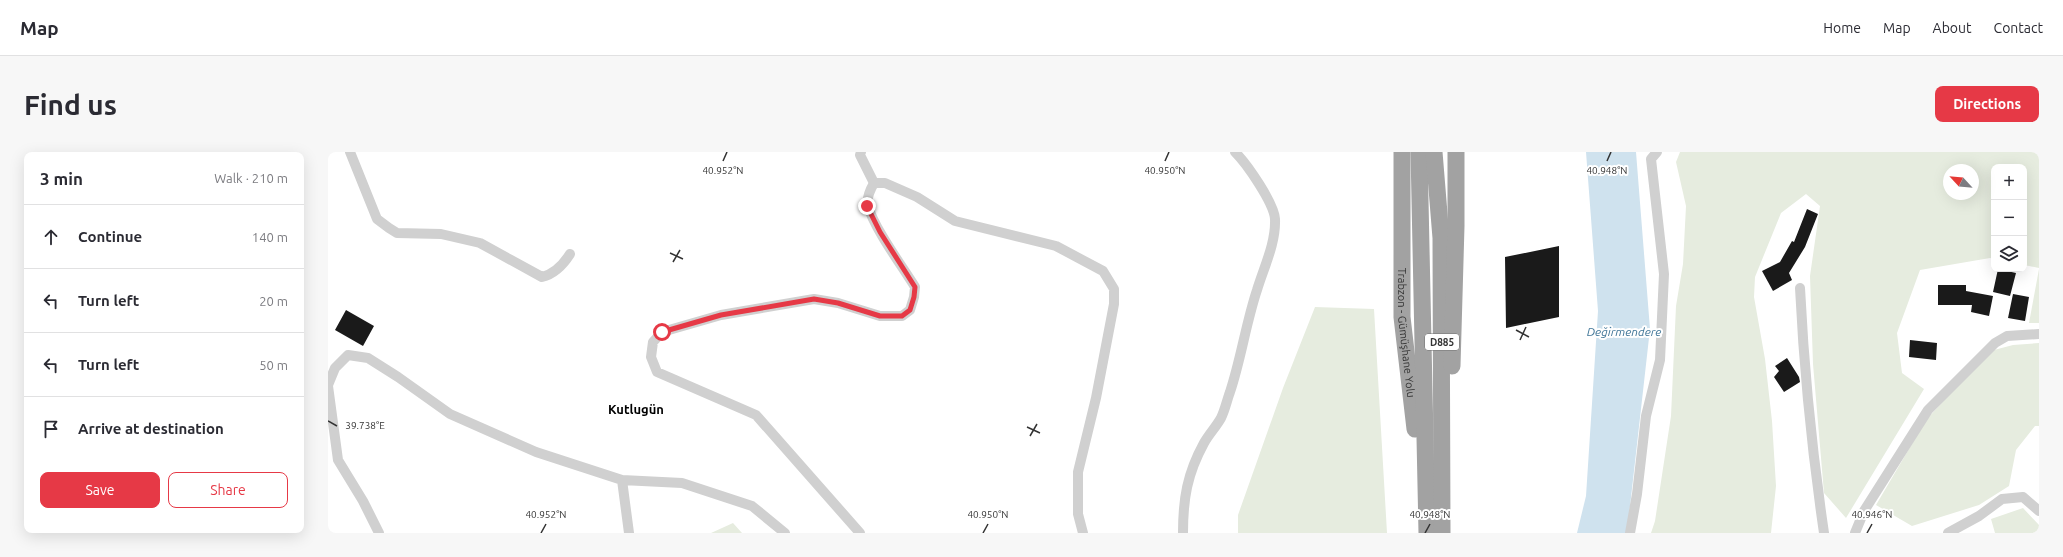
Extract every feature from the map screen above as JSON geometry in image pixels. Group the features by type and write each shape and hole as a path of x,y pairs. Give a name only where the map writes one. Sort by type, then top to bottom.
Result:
{"highway":[{"name":"Trabzon - Gümüşhane Yolu","path":"1402,152 1402,317 1407,372 1426,512"},
{"name":"Trabzon - Gümüşhane Yolu","path":"1419,152 1426,533"},
{"name":"D885","path":"1434,152 1441,238 1442,533"},
{"path":"1442,464 1453,352 1456,152"}],"street":[{"path":"350,152 377,219 397,233 442,234 480,243 507,256 542,277 550,275 565,262 570,254"},
{"path":"861,152 860,155 874,183"},
{"path":"1183,533 1183,502 1193,464 1205,442 1222,417 1257,290 1268,260 1274,229 1275,218 1270,204 1246,163 1235,152"},
{"path":"1630,533 1637,494 1646,416 1660,360 1664,274 1652,154"},
{"path":"860,533 756,415 657,372 651,357 653,342 662,332 721,315 814,299 838,303 880,316 902,316 910,310 915,287 880,232 867,206 869,193 874,183"},
{"path":"874,183 885,183 917,197 955,221 1056,246 1103,271 1114,289 1114,304 1096,398 1078,472 1078,514 1083,533"},
{"path":"1800,288 1803,353 1813,455 1824,533"},
{"path":"1855,533 1864,511 1928,410 1995,343 2007,336 2039,334"},
{"path":"379,533 363,501 338,460 328,385 335,368 348,355 368,358 398,377 450,414 536,452 622,480 682,483 745,503 752,506 785,533"},
{"path":"622,480 629,533"},
{"path":"1948,533 1979,516 2002,499 2023,497 2039,511"}],"shaded area":[{"path":"1680,152 2039,152 2039,268 2027,266 2027,164 1991,164 1991,258 1920,270 1897,333 1902,373 1924,389 1846,518 1824,493 1813,364 1810,276 1820,206 1806,194 1781,213 1755,277 1754,297 1765,359 1772,421 1776,486 1771,533 1651,533 1655,521 1671,416 1676,306 1683,264 1686,206 1676,162"},
{"path":"2039,269 2039,323 2029,323"},
{"path":"1315,307 1374,309 1387,533 1238,533 1238,515 1283,388"},
{"path":"2039,343 2039,426 2035,426 2016,450 2009,486 1979,505 1912,526 1876,505 1926,420 1972,370 1994,350 2013,345"},
{"path":"2023,508 2039,525 2039,533 1995,533 1991,519"},
{"path":"733,523 742,533 711,533"}],"water":[{"name":"Değirmendere","path":"1586,152 1636,152 1650,329 1627,533 1577,533 1586,496 1598,311"}],"building":[{"path":"1807,209 1818,214 1805,247 1789,273 1792,280 1773,291 1762,271 1780,262 1792,241 1794,242"},
{"path":"1559,246 1559,317 1506,328 1505,257"},
{"path":"1997,272 2016,273 2010,296 1993,292"},
{"path":"1938,285 1966,285 1966,291 1993,296 1989,316 1971,312 1972,305 1938,305"},
{"path":"2013,294 2029,297 2025,321 2008,318"},
{"path":"346,310 374,326 363,346 335,330"},
{"path":"1910,340 1937,343 1936,360 1909,357"},
{"path":"1787,358 1799,377 1800,382 1784,392 1774,377 1779,371 1775,366"}],"district":[{"name":"Kutlugün","path":"636,409"}],"route":[{"path":"662,332 721,315 814,299 838,303 880,316 902,316 910,310 915,287 880,232 867,206"}]}
